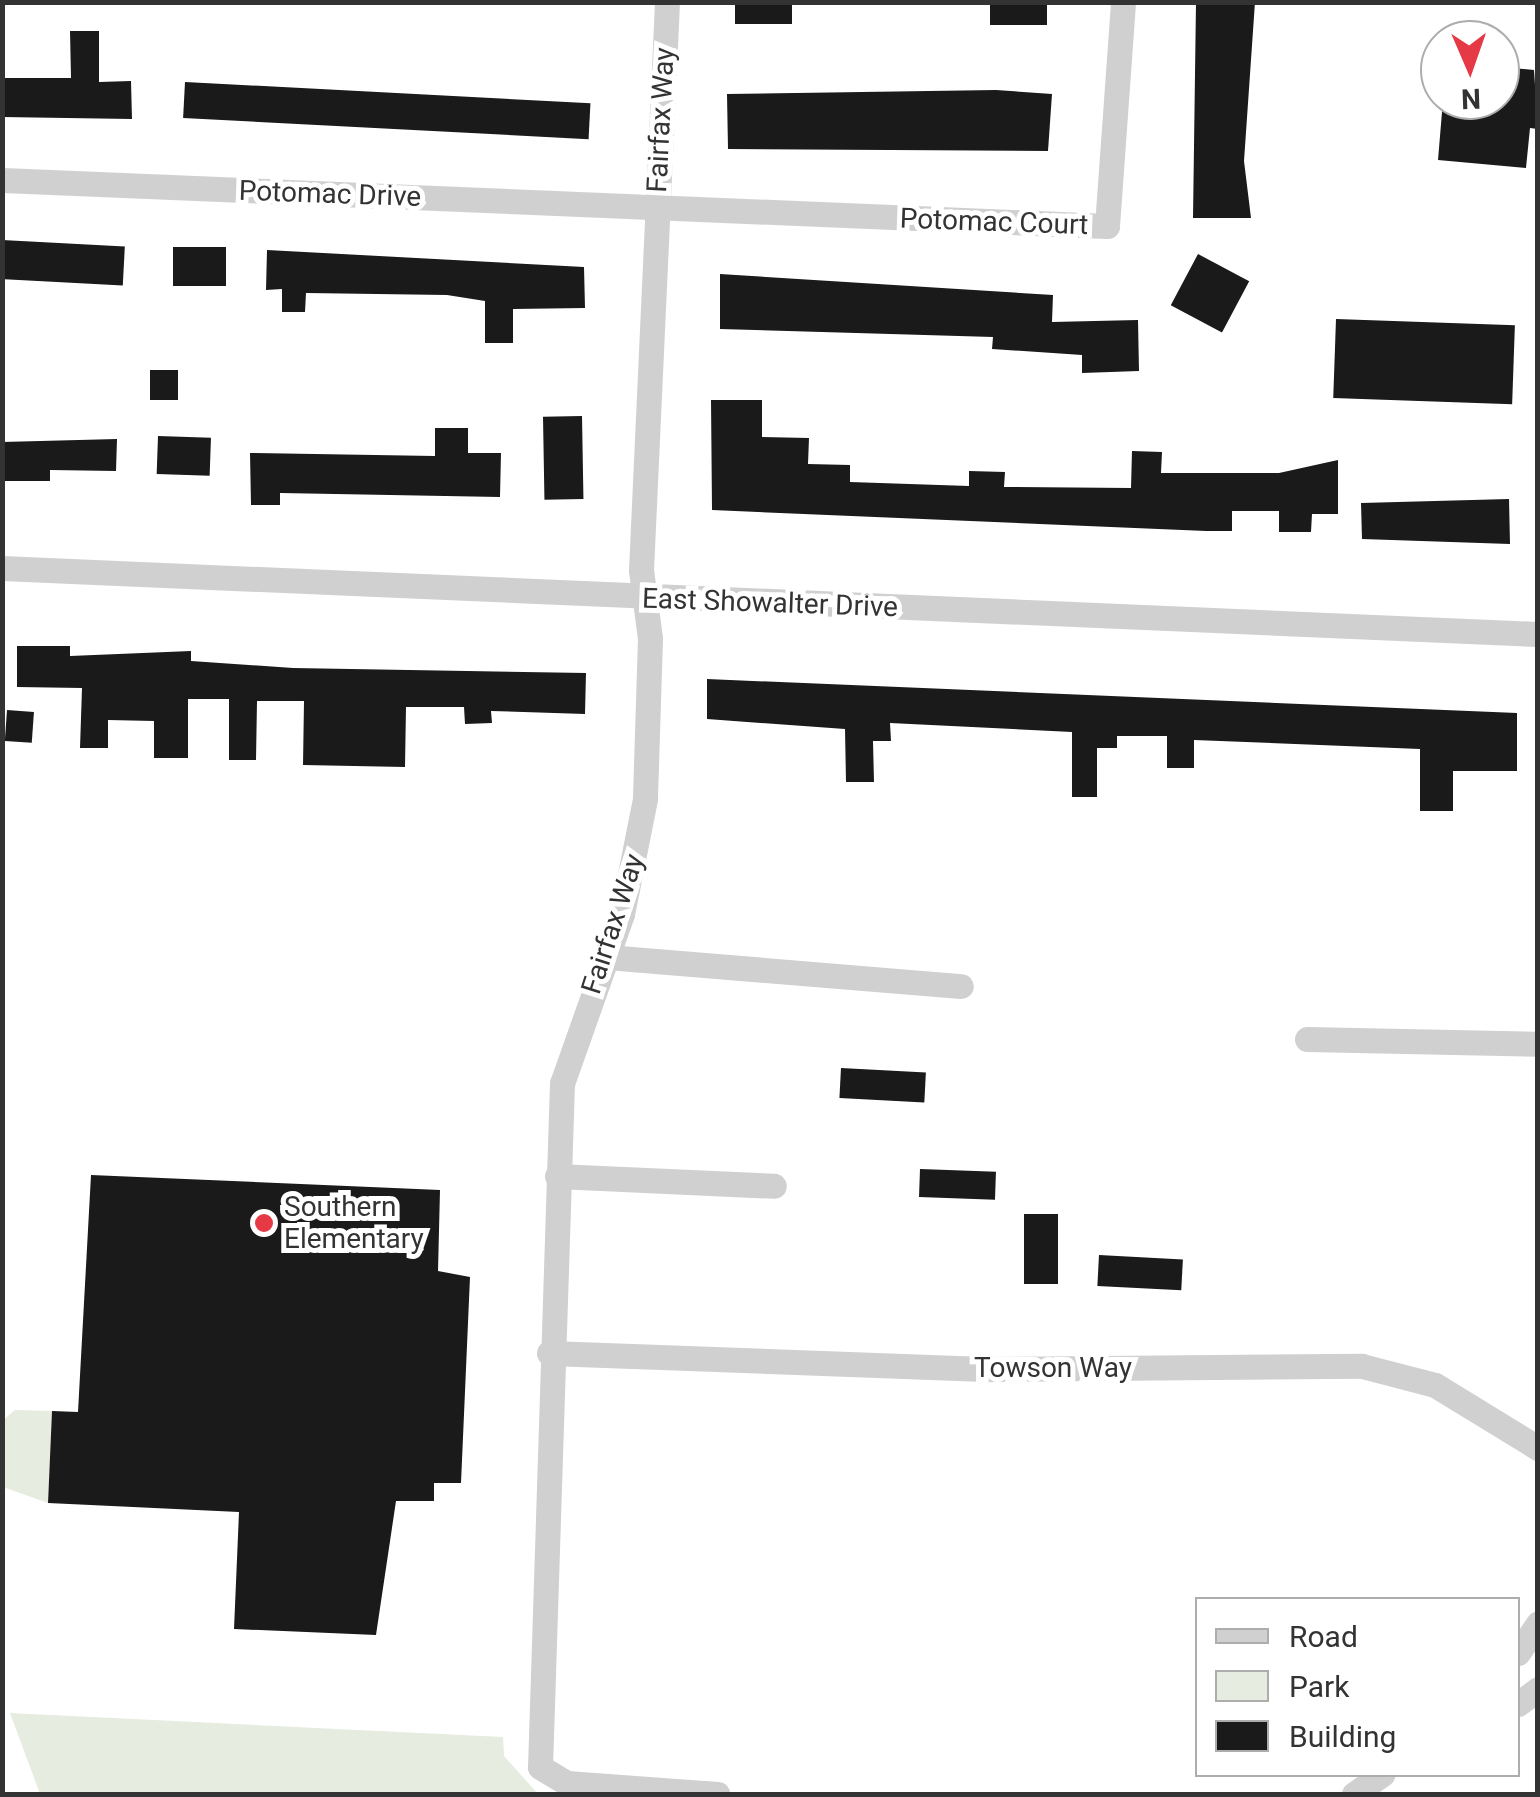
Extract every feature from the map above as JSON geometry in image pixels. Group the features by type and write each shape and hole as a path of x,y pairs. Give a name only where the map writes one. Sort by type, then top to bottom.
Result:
{"street":[{"name":"Fairfax Way","path":"667,2 645,598 646,799 607,957 562,1083 549,1354 540,1767 550,1779 718,1794"},
{"name":"Potomac Court","path":"657,208 1107,226 1123,2"},
{"name":"Potomac Drive","path":"2,180 657,208"},
{"name":"East Showalter Drive","path":"2,568 1538,634"},
{"path":"607,957 961,986"},
{"path":"1306,1039 1538,1044"},
{"path":"558,1176 774,1186"},
{"name":"Towson Way","path":"549,1354 991,1369 1362,1366 1435,1385 1538,1448"},
{"path":"1520,1650 1538,1623"},
{"path":"1354,1794 1379,1777"}],"green space":[{"path":"15,1410 52,1411 48,1503 3,1487 2,1421"},
{"path":"10,1713 503,1737 504,1756 538,1794 40,1794"}],"building":[{"path":"735,2 792,2 792,24 735,24"},
{"path":"990,2 1047,2 1047,25 990,25"},
{"path":"1196,2 1255,2 1244,161 1251,218 1193,218"},
{"path":"70,31 99,31 99,82 131,81 132,119 2,117 2,78 71,78"},
{"path":"1520,69 1534,70 1538,129 1530,128 1526,168 1438,160 1441,120 1520,120"},
{"path":"185,82 590,103 589,139 183,118"},
{"path":"996,90 1052,94 1048,151 728,149 727,94"},
{"path":"2,240 125,246 123,285 2,279"},
{"path":"173,247 226,247 226,286 173,286"},
{"path":"267,250 584,267 585,308 513,309 513,343 485,343 485,301 447,295 306,293 305,312 282,312 282,289 266,290"},
{"path":"1198,254 1249,281 1222,332 1171,305"},
{"path":"720,274 1053,295 1052,322 1138,320 1139,371 1082,373 1082,355 992,349 993,337 720,329"},
{"path":"1336,319 1515,325 1512,404 1333,398"},
{"path":"150,370 178,370 178,400 150,400"},
{"path":"711,400 762,400 762,437 809,438 808,464 850,465 850,482 969,486 969,471 1005,472 1004,487 1131,488 1132,451 1162,452 1161,473 1279,473 1338,460 1338,514 1312,514 1311,532 1279,532 1279,511 1232,511 1232,531 1206,531 712,510"},
{"path":"582,416 583,499 544,500 543,417"},
{"path":"435,428 468,428 468,453 501,453 500,497 280,493 280,505 251,505 250,453 435,456"},
{"path":"158,436 211,438 210,476 157,474"},
{"path":"117,439 116,471 50,470 50,481 2,481 2,442"},
{"path":"1509,499 1510,544 1362,539 1361,503"},
{"path":"17,646 70,646 70,656 191,651 191,661 293,668 586,673 585,714 491,711 492,723 465,724 464,707 406,707 405,767 303,765 304,701 257,701 256,760 229,760 229,699 188,699 188,758 154,758 154,721 108,720 108,748 80,748 82,688 17,687"},
{"path":"707,679 1517,713 1517,771 1453,771 1453,811 1420,811 1420,749 1194,740 1194,768 1167,768 1167,736 1117,736 1117,748 1097,748 1097,797 1072,797 1072,732 890,723 891,741 873,741 874,782 846,782 845,729 707,719"},
{"path":"7,710 34,712 32,743 5,741"},
{"path":"841,1068 926,1072 924,1102 839,1098"},
{"path":"920,1169 996,1172 995,1200 919,1197"},
{"path":"91,1175 440,1190 438,1271 470,1277 461,1483 434,1483 434,1501 396,1501 376,1635 234,1629 239,1512 48,1503 52,1411 78,1412"},
{"path":"1024,1214 1058,1214 1058,1284 1024,1284"},
{"path":"1099,1255 1183,1259 1181,1290 1097,1286"}],"place":[{"name":"Southern Elementary","path":"264,1223"}]}
